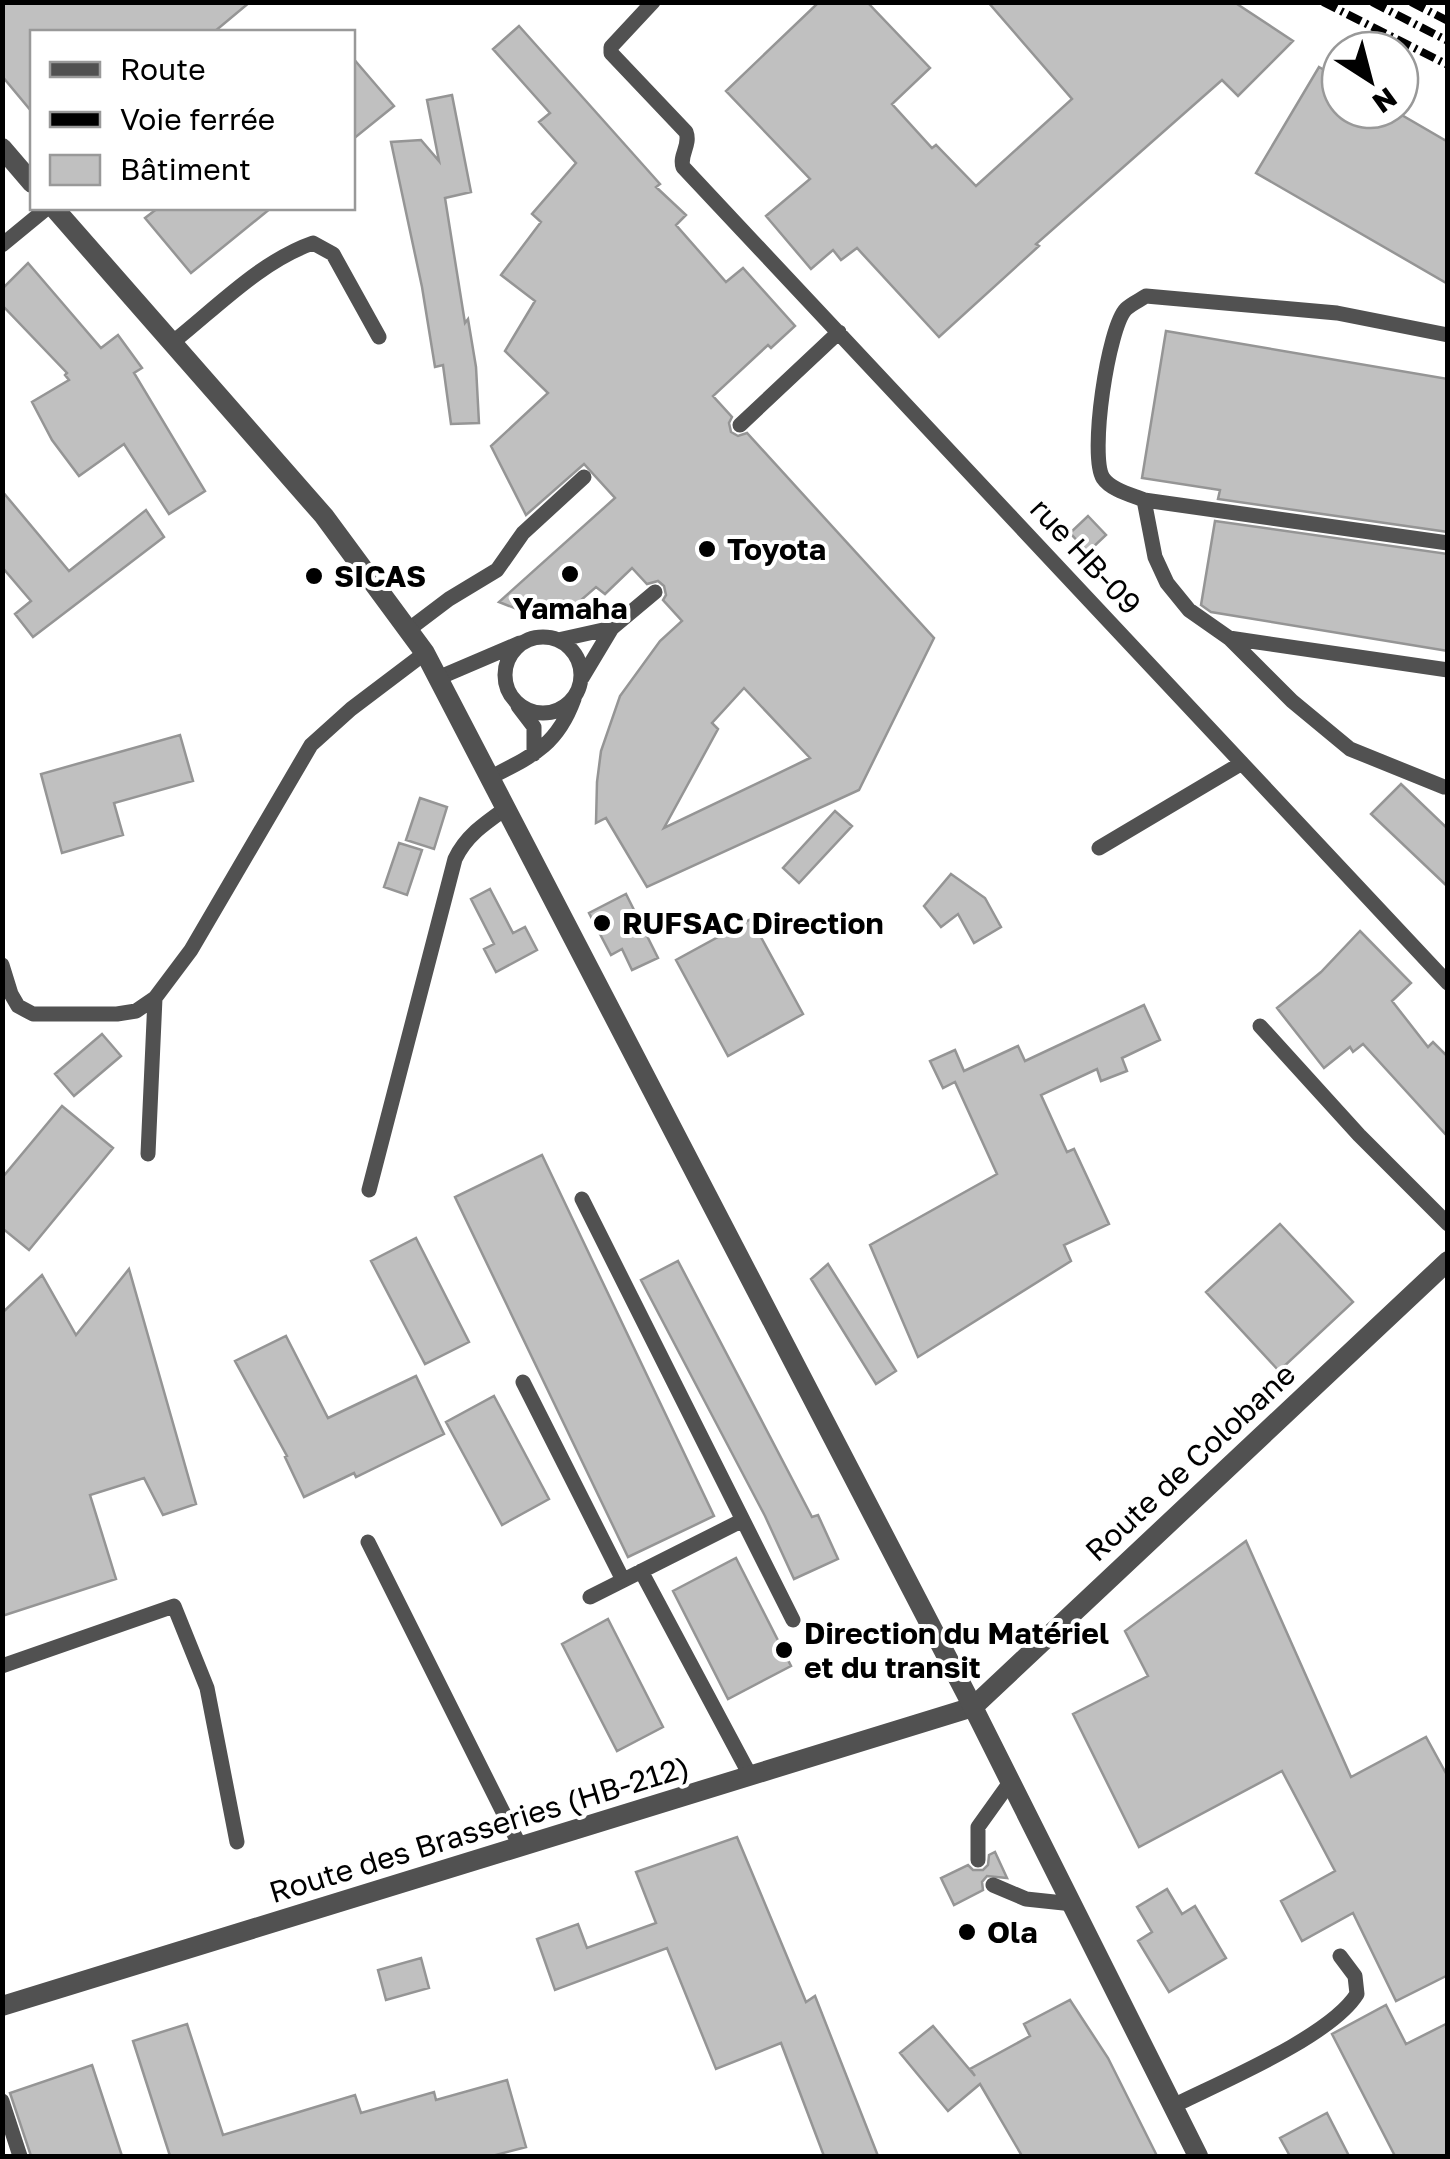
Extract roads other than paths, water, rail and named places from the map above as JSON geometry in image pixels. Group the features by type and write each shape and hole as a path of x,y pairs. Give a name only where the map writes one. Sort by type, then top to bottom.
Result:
{"street":[{"path":"2,148 30,181"},
{"path":"52,210 324,516 424,653 973,1707 1198,2156"},
{"name":"Route de Colobane","path":"973,1707 1448,1261"},
{"name":"Route des Brasseries (HB-212)","path":"2,2006 973,1707"}],"lane":[{"name":"rue HB-09","path":"653,2 611,47 611,53 686,132 689,140 683,167 1448,983"},
{"path":"2,245 47,210"},
{"path":"173,342 273,263 313,243 334,254 379,337"},
{"path":"1448,334 1337,314 1146,296 1124,310 1111,343 1096,453 1103,478 1119,490 1144,500 1448,543"},
{"path":"740,425 840,332"},
{"path":"408,630 496,570 523,533 584,477"},
{"path":"1144,500 1155,558 1167,583 1189,610 1228,638 1292,701 1350,749 1444,787"},
{"path":"489,778 555,738 566,723 594,652 612,628 655,592"},
{"path":"558,640 612,628"},
{"path":"438,678 544,636 572,649 580,662 582,678"},
{"path":"1228,638 1448,670"},
{"path":"528,640 513,650 504,670 506,688 534,726 534,754"},
{"path":"2,964 10,994 18,1006 33,1014 117,1014 136,1010 155,998 191,950 311,746 351,709 424,653"},
{"path":"516,703 528,712 548,714 562,709 575,697"},
{"path":"1099,848 1242,763"},
{"path":"369,1190 455,859 479,827 505,808"},
{"path":"148,1154 155,998"},
{"path":"1260,1026 1359,1135 1448,1224"},
{"path":"582,1199 793,1620"},
{"path":"523,1382 624,1580"},
{"path":"590,1597 743,1520"},
{"path":"368,1542 521,1848"},
{"path":"641,1570 751,1777"},
{"path":"2,1666 174,1606 207,1688 237,1842"},
{"path":"978,1860 978,1827 1011,1781"},
{"path":"994,1885 1026,1899 1073,1904"},
{"path":"1173,2106 1266,2059 1348,2008 1357,1994 1355,1976 1340,1956"},
{"path":"4,2110 20,2156"}],"railway":[{"path":"1323,2 1448,65"},
{"path":"1372,2 1448,41"},
{"path":"1411,2 1448,21"}],"place":[{"name":"Toyota","path":"707,549"},
{"name":"Yamaha","path":"570,574"},
{"name":"SICAS","path":"314,576"},
{"name":"RUFSAC Direction","path":"602,923"},
{"name":"Direction du Matériel et du transit","path":"784,1650"},
{"name":"Ola","path":"967,1932"}]}
